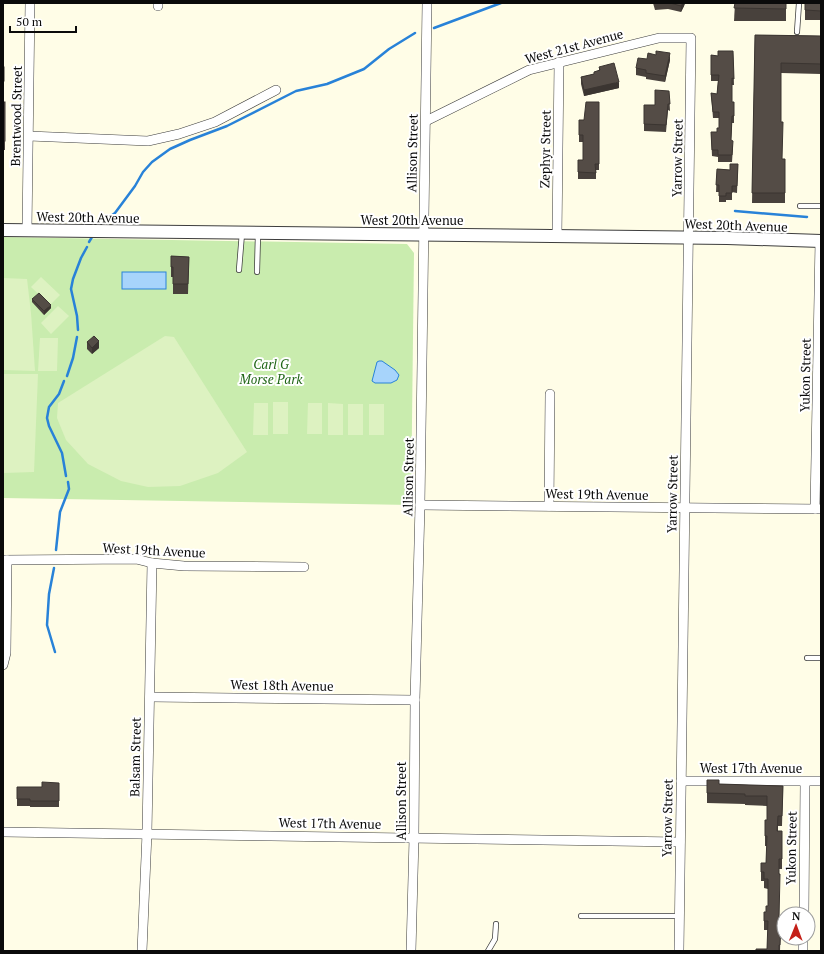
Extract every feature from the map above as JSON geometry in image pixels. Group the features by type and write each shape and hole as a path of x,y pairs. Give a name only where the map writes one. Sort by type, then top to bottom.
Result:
{"street":[{"name":"Brentwood Street","path":"27,230 30,3"},
{"name":"Allison Street","path":"411,951 420,505 427,3"},
{"name":"West 21st Avenue","path":"426,121 529,70 659,38 691,38"},
{"name":"Yarrow Street","path":"678,951 691,38"},
{"name":"Zephyr Street","path":"557,236 559,62"},
{"path":"28,136 148,141 179,134 215,122 276,90"},
{"name":"West 20th Avenue","path":"3,230 689,237 821,241"},
{"name":"Yukon Street","path":"818,509 821,241"},
{"path":"549,506 550,394"},
{"name":"West 19th Avenue","path":"420,505 818,509"},
{"name":"West 19th Avenue","path":"5,560 136,559 152,563 184,566 304,567"},
{"path":"3,665 6,653 5,560"},
{"name":"Balsam Street","path":"142,951 147,833 152,563"},
{"name":"West 18th Avenue","path":"150,696 415,700"},
{"name":"West 17th Avenue","path":"681,781 821,781"},
{"name":"Yukon Street","path":"804,906 805,782"},
{"name":"West 17th Avenue","path":"3,832 680,842"}],"lane":[{"path":"797,32 799,3"},
{"path":"800,206 821,206"},
{"path":"239,270 242,233"},
{"path":"257,272 258,233"},
{"path":"807,658 821,658"},
{"path":"580,916 679,916"},
{"path":"488,951 495,939 496,924"}],"green space":[{"name":"Carl G Morse Park","path":"3,237 407,244 414,253 411,505 3,498"},
{"path":"41,277 60,295 50,305 31,287"},
{"path":"3,278 27,279 35,371 3,370"},
{"path":"58,306 69,316 51,334 41,323"},
{"path":"165,336 174,337 247,452 218,473 180,486 148,487 121,481 88,464 66,440 57,418 58,403"},
{"path":"40,338 58,338 57,371 38,371"},
{"path":"3,374 38,374 34,472 3,473"},
{"path":"273,402 288,402 288,434 273,434"},
{"path":"254,403 268,403 268,435 253,435"},
{"path":"308,403 322,403 322,434 307,434"},
{"path":"328,403 343,404 343,435 328,435"},
{"path":"348,404 363,404 363,435 348,435"},
{"path":"369,404 384,404 384,435 369,435"}],"water":[{"path":"122,272 166,272 166,289 122,289"},
{"path":"382,361 395,370 399,375 397,380 391,383 375,383 372,381 377,362"}],"building":[{"path":"670,3 683,3 681,6"},
{"path":"735,3 786,3 786,9 734,8"},
{"path":"805,3 821,3 821,11 805,10"},
{"path":"755,35 821,36 821,64 781,63 781,122 783,122 782,159 785,159 785,193 752,193"},
{"path":"656,51 670,53 665,76 646,73 646,70 636,68 638,58 647,59 648,53 656,55"},
{"path":"718,51 733,51 734,79 732,78 732,102 734,102 734,116 732,116 732,155 718,155 718,150 712,150 711,132 717,132 717,128 719,128 719,112 713,112 711,93 717,94 719,75 711,75 711,55 718,56"},
{"path":"614,63 619,82 584,90 581,77 594,74 594,72 600,70 599,67"},
{"path":"4,67 4,81 3,81"},
{"path":"655,90 669,91 670,104 668,104 666,125 644,124 644,105 655,105"},
{"path":"3,102 5,102 5,141 3,141"},
{"path":"586,102 599,102 599,164 595,164 596,173 578,172 578,160 583,160 583,135 579,135 579,120 584,120"},
{"path":"730,164 738,164 737,186 732,186 732,193 726,193 726,196 719,196 719,185 716,185 717,169 730,170"},
{"path":"171,256 189,257 188,284 173,284 173,267 171,267"},
{"path":"39,293 51,305 44,311 32,299"},
{"path":"94,336 99,341 92,348 87,342"},
{"path":"707,780 719,780 719,784 783,786 782,816 778,816 777,831 782,831 782,859 779,859 779,906 776,906 776,946 779,946 779,951 756,951 756,949 767,949 768,921 764,921 764,912 766,912 766,906 768,906 768,879 764,879 764,872 761,872 761,863 766,863 767,836 765,836 765,820 767,820 767,796 707,793"},
{"path":"42,782 59,783 59,801 30,801 30,799 17,799 17,787 42,787"}],"waterway":[{"path":"434,28 501,3"},
{"path":"102,222 115,213 135,186 143,172 152,162 170,149 227,126 296,91 327,84 364,69 389,49 415,33"},
{"path":"735,211 807,217"},
{"path":"89,242 92,237"},
{"path":"78,330 77,316 71,289 73,279 87,247"},
{"path":"67,376 73,358 77,337"},
{"path":"64,381 59,394 49,407 47,418 49,426 62,453 66,476"},
{"path":"56,550 60,512 69,489 68,482"},
{"path":"54,568 49,594 47,625 55,652"}]}
